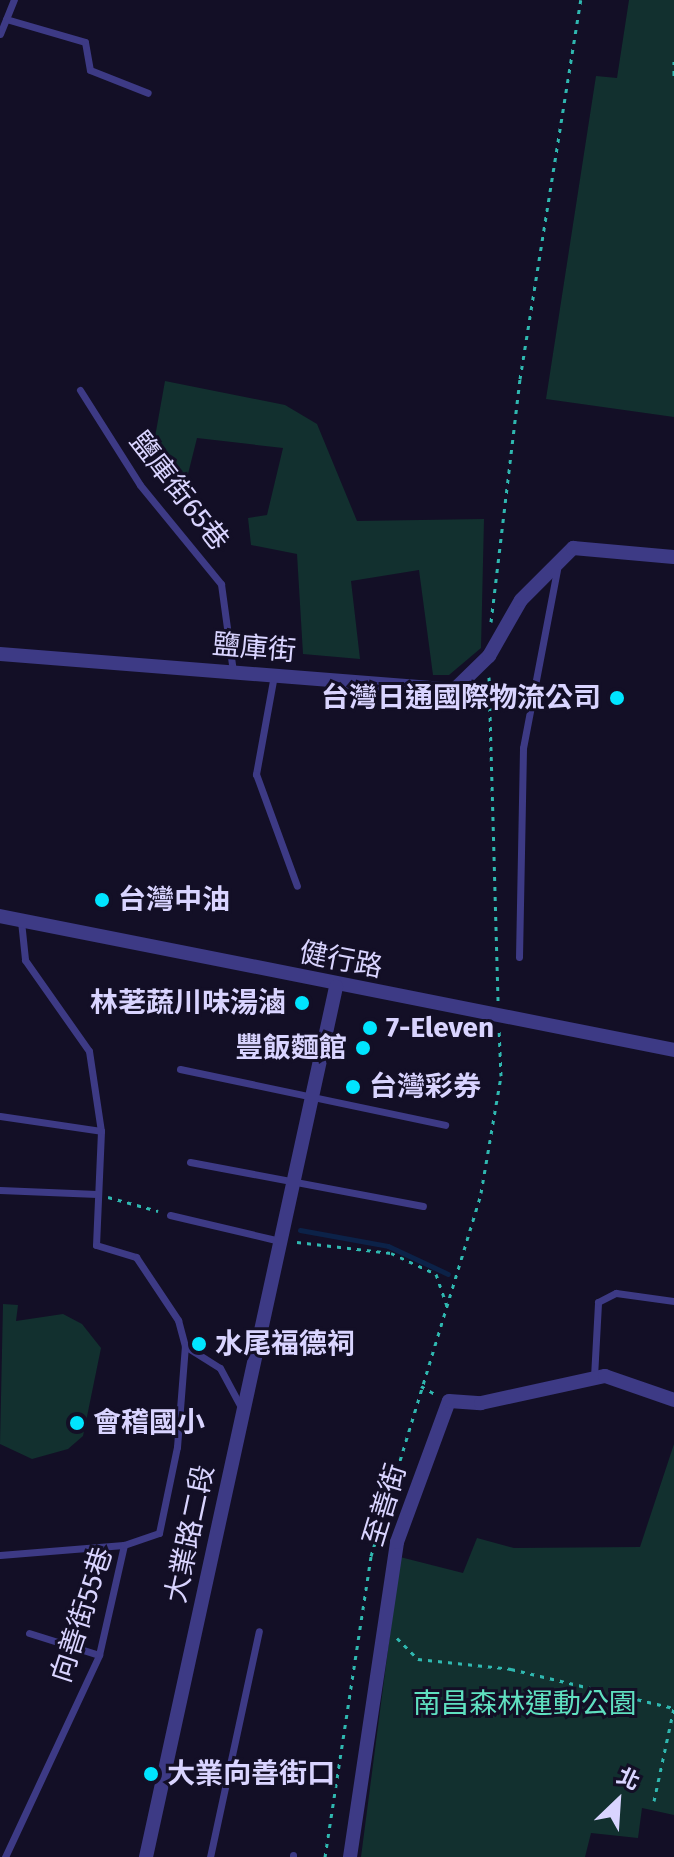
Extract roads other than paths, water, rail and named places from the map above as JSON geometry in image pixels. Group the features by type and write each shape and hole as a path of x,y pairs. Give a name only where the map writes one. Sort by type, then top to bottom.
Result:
{"street":[{"path":"558,563 573,548 674,557"},
{"name":"鹽庫街","path":"0,654 454,690 489,661 521,600 558,563"},
{"name":"健行路","path":"0,916 336,987 674,1050"},
{"name":"大業路二段","path":"146,1857 336,987"},
{"name":"至善街","path":"350,1857 397,1542 449,1401 481,1403 605,1376 674,1400"}],"lane":[{"path":"0,34 14,0"},
{"path":"6,19 85,42 90,70 148,93"},
{"name":"鹽庫街65巷","path":"80,390 140,485 221,584 233,672"},
{"path":"519,957 523,748 558,563"},
{"path":"274,675 256,774 297,886"},
{"path":"21,921 25,960 89,1051 101,1131 96,1245 136,1257 178,1320 185,1346 220,1368 244,1411"},
{"path":"180,1069 445,1125"},
{"path":"0,1116 101,1131"},
{"path":"190,1162 423,1206"},
{"path":"0,1190 97,1194"},
{"path":"170,1215 283,1232"},
{"path":"594,1379 598,1302 616,1293 674,1301"},
{"name":"向善街55巷","path":"5,1857 99,1655 124,1545 159,1533 177,1447 185,1346"},
{"path":"0,1555 124,1545"},
{"path":"210,1857 259,1631"},
{"path":"29,1633 99,1655"}],"waterway":[{"path":"300,1230 388,1246 448,1274"}],"place":[{"name":"台灣日通國際物流公司","path":"617,698"},
{"name":"台灣中油","path":"102,900"},
{"name":"林荖蔬川味湯滷","path":"302,1003"},
{"name":"7-Eleven","path":"370,1028"},
{"name":"豐飯麵館","path":"363,1048"},
{"name":"台灣彩券","path":"353,1087"},
{"name":"水尾福德祠","path":"199,1344"},
{"name":"會稽國小","path":"77,1423"},
{"name":"大業向善街口","path":"151,1774"}],"park label":[{"name":"南昌森林運動公園","path":"525,1704"}]}
